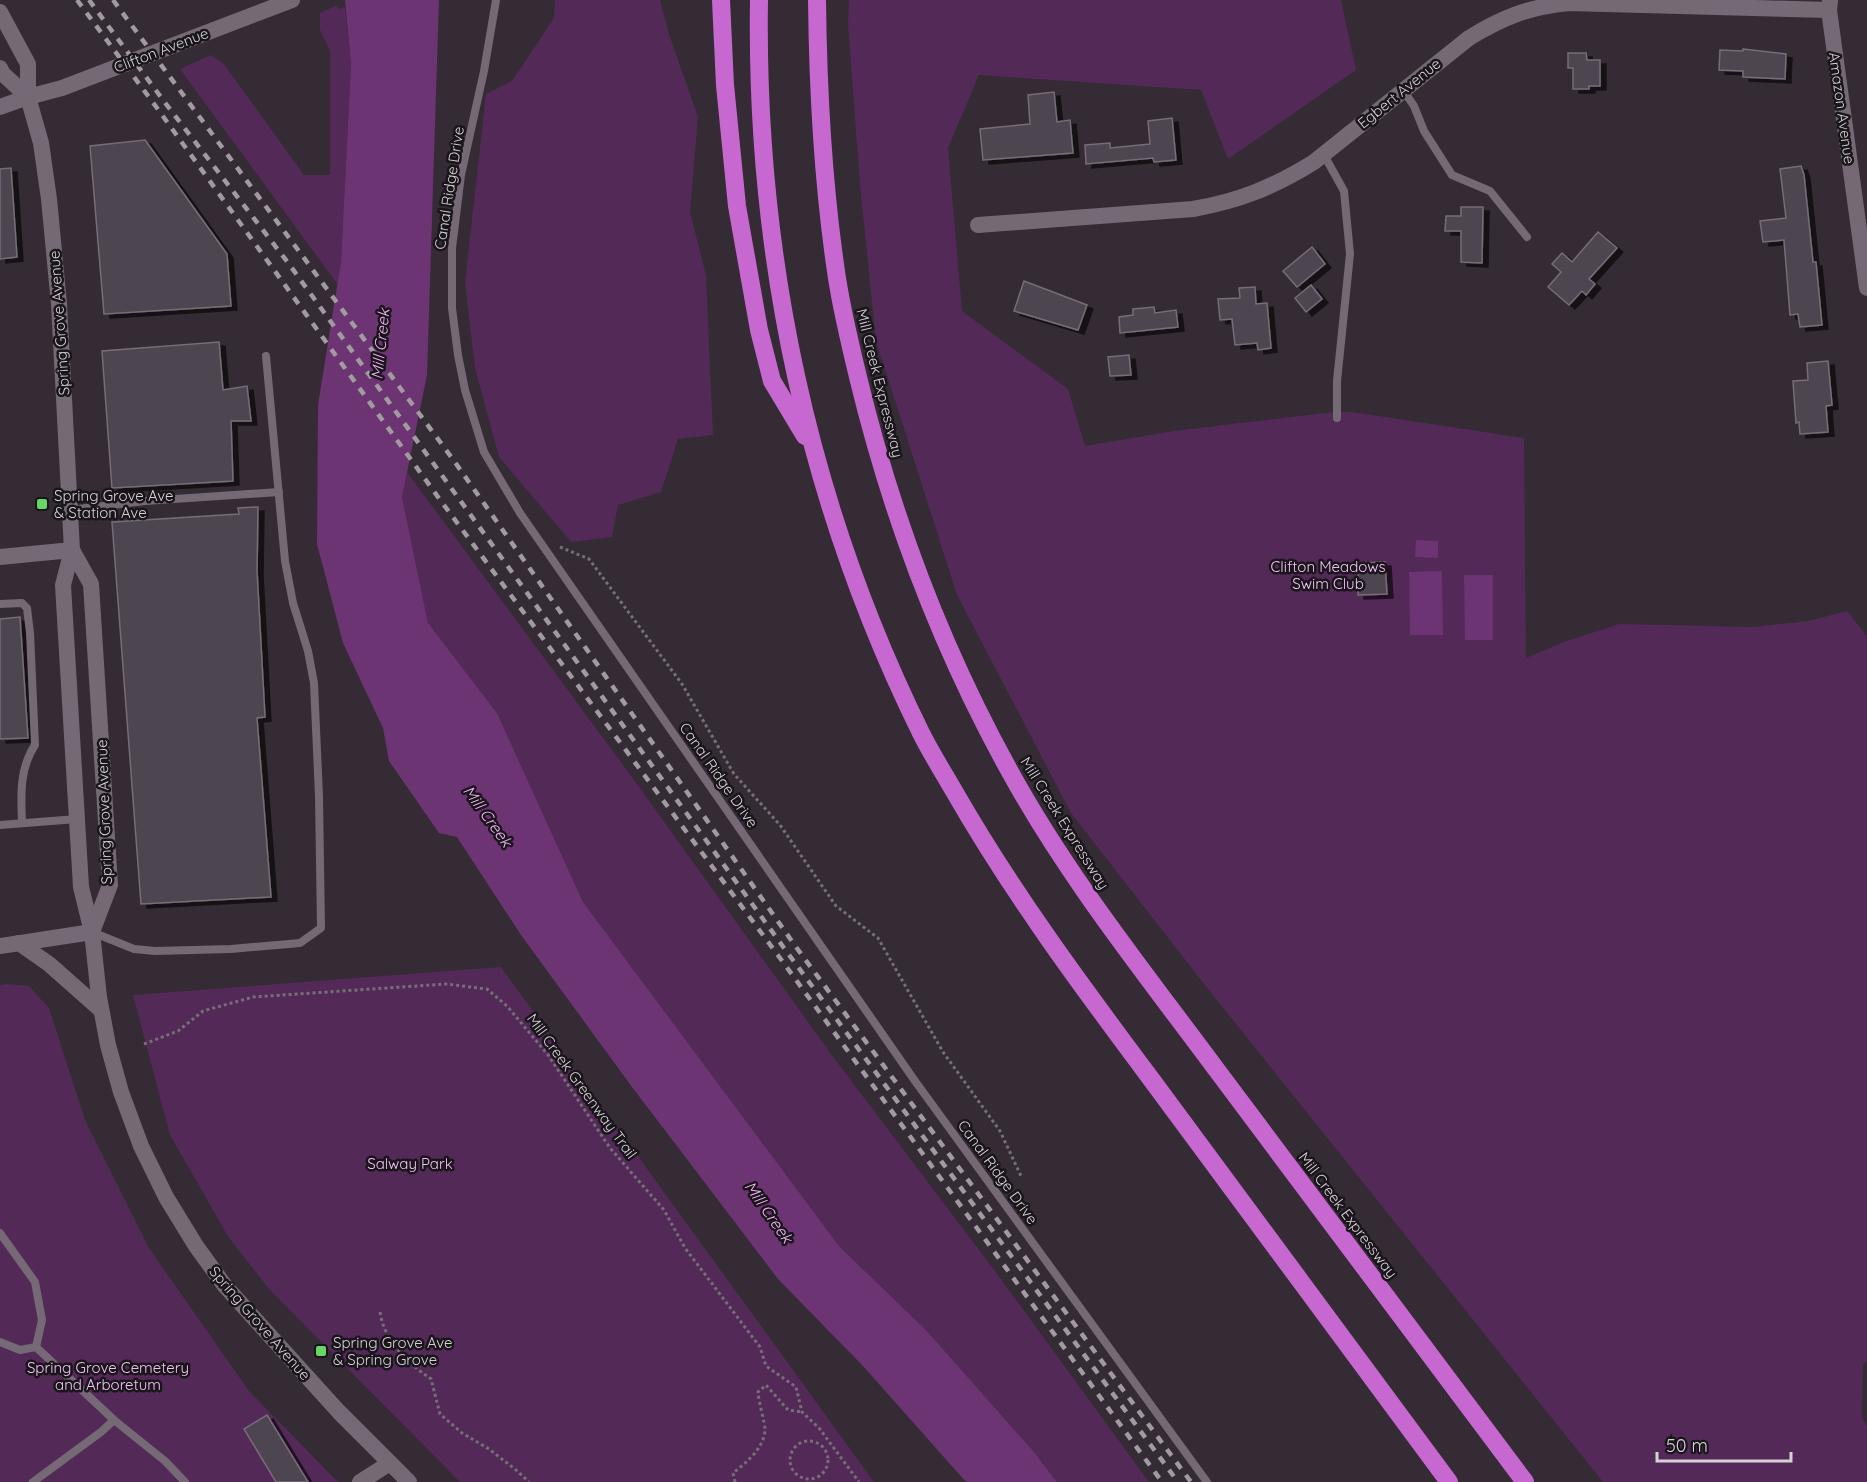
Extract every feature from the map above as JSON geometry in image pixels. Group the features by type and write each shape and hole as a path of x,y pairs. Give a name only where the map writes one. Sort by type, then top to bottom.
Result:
{"highway":[{"path":"721,0 725,85 737,206 759,330 772,381 814,450"},
{"path":"759,0 759,78 767,198 790,352 814,450 843,548 880,645 922,736 1009,883 1051,945 1449,1482"},
{"name":"Mill Creek Expressway","path":"817,0 821,136 837,281 850,346 868,419 903,533 922,585 977,706 1008,769 1035,815 1114,932 1525,1482"}],"main road":[{"name":"Clifton Avenue","path":"0,107 62,88 290,0"},
{"name":"Egbert Avenue","path":"978,225 1193,210 1256,193 1286,179 1324,154 1461,44 1494,22 1544,5 1569,3 1829,5"},
{"name":"Amazon Avenue","path":"1829,5 1867,288"},
{"name":"Spring Grove Avenue","path":"0,12 28,64 28,97 41,143 49,199 59,304 72,550 63,585 81,887 92,932 101,1010 121,1092 141,1146 166,1197 196,1246 225,1286 339,1412 409,1482"},
{"path":"0,68 3,74 28,97"},
{"name":"Spring Grove Avenue","path":"72,550 92,584 110,885 92,932"},
{"path":"0,557 72,550"},
{"path":"0,946 92,932"},
{"path":"19,943 49,964 101,1010"},
{"path":"360,1482 390,1463"}],"lane":[{"name":"Canal Ridge Drive","path":"496,0 484,72 462,175 452,248 452,309 458,355 465,390 484,452 541,543 915,1081 1207,1482"},
{"path":"1403,90 1414,106 1424,131 1452,175 1490,191 1527,237"},
{"path":"1324,154 1344,191 1350,254 1337,381 1337,417"},
{"path":"92,932 134,949 155,951 231,949 300,943 321,928 314,683 308,651 293,603 285,561 266,356"},
{"path":"70,510 145,501 279,492"},
{"path":"0,604 22,603 27,608 30,633 35,745 22,777 22,823"},
{"path":"0,825 76,819"},
{"path":"0,1233 35,1282 42,1320 36,1347"},
{"path":"0,1342 20,1350 36,1347"},
{"path":"36,1347 114,1420 165,1461 185,1482"},
{"path":"33,1482 114,1420"}],"path":[{"path":"541,543 567,549 589,560 682,684 734,774 780,825 836,906 878,938 944,1052 999,1131 1021,1176"},
{"name":"Mill Creek Greenway Trail","path":"144,1044 178,1031 203,1011 253,997 446,984 487,989 507,1006 548,1055 610,1148 664,1210 685,1248 760,1347 766,1366 796,1387 802,1412 819,1428 859,1482"},
{"path":"380,1312 382,1326 394,1345 415,1368 431,1379 440,1414 462,1433 489,1449 529,1482"},
{"path":"735,1482 733,1473 758,1450 765,1431 758,1392 766,1385 788,1410 802,1412"},
{"path":"814,1442 824,1449 828,1461 824,1472 819,1476 807,1480 792,1470 789,1457 796,1446 801,1443 814,1442"},
{"path":"824,1449 831,1443"}],"green space":[{"path":"555,0 660,0 669,34 698,117 690,212 706,275 713,435 678,439 661,492 618,505 612,537 571,542 499,457 475,368 465,282 486,94 512,81 554,18"},
{"name":"Clifton Meadows Swim Club","path":"849,0 1341,0 1356,70 1228,159 1201,90 979,75 948,148 962,311 1068,389 1085,446 1174,431 1334,412 1352,412 1524,438 1526,658 1564,642 1619,624 1753,627 1808,621 1847,611 1867,636 1867,1362 1863,1364 1862,1418 1867,1425 1867,1482 1603,1482 1204,984 1071,813 957,595 876,341 860,185 848,24"},
{"path":"337,5 338,9 345,7 351,64 338,285 180,69 211,55 224,64 304,175 330,175 330,51 320,30 320,13"},
{"path":"407,472 629,773 834,1058 992,1267 1149,1482 1057,1482 1034,1452 927,1331 839,1246 583,902 497,713 428,623 402,497"},
{"name":"Salway Park","path":"501,967 874,1482 460,1482 269,1289 229,1238 170,1135 133,995"},
{"name":"Spring Grove Cemetery and Arboretum","path":"0,985 29,986 49,1008 85,1120 149,1248 249,1391 338,1482 0,1482"}],"water":[{"name":"Mill Creek","path":"345,0 439,0 427,375 402,497 428,623 497,713 583,902 839,1246 927,1331 1034,1452 1057,1482 966,1482 863,1366 778,1279 632,1087 521,935 457,837 439,833 389,761 383,728 343,643 317,544 318,405 341,262 351,64"},
{"path":"1416,540 1438,541 1438,558 1415,557"},
{"path":"1442,571 1443,635 1410,635 1409,572"},
{"path":"1464,575 1493,575 1493,640 1465,640"}],"building":[{"path":"1743,49 1786,54 1785,79 1743,77 1743,71 1719,70 1720,50 1743,51"},
{"path":"1568,53 1586,53 1587,60 1600,60 1600,86 1573,89 1573,68 1568,68"},
{"path":"1054,92 1057,122 1070,120 1073,153 983,160 980,129 1030,124 1028,95"},
{"path":"1172,118 1176,160 1154,162 1153,158 1086,164 1085,145 1110,143 1110,148 1150,144 1148,121"},
{"path":"145,140 227,254 231,306 104,314 90,146"},
{"path":"1801,166 1804,175 1813,262 1816,262 1822,325 1800,327 1798,314 1790,315 1784,240 1763,242 1760,221 1786,218 1780,169"},
{"path":"11,168 17,257 0,259 0,169"},
{"path":"1461,207 1483,207 1482,263 1461,262 1461,231 1445,231 1446,216 1461,216"},
{"path":"1598,232 1617,248 1589,279 1595,284 1586,295 1582,291 1569,305 1548,287 1561,272 1552,264 1562,253 1572,262"},
{"path":"1312,247 1325,264 1297,287 1283,271"},
{"path":"1024,281 1087,305 1078,330 1014,311"},
{"path":"1311,285 1322,299 1306,312 1295,298"},
{"path":"1255,287 1256,304 1267,303 1271,348 1258,350 1257,343 1235,345 1232,319 1220,320 1218,299 1240,298 1239,288"},
{"path":"1154,307 1155,313 1176,310 1178,327 1120,333 1119,317 1133,315 1133,309"},
{"path":"219,342 223,390 247,386 251,421 231,421 233,481 112,488 102,351"},
{"path":"1129,355 1131,375 1110,376 1108,357"},
{"path":"1828,361 1832,405 1826,406 1828,432 1800,434 1799,422 1796,423 1793,381 1808,380 1807,363"},
{"path":"258,507 257,571 265,717 257,718 271,897 141,904 112,522 239,514 238,508"},
{"path":"1385,562 1387,594 1358,595 1358,563"},
{"path":"20,617 28,738 0,739 0,619"},
{"path":"267,1415 308,1482 276,1482 244,1429"}],"railway":[{"path":"77,0 438,497 780,958 1162,1482"},
{"path":"89,0 289,264 784,948 1178,1482"},
{"path":"113,0 452,458 796,947 1191,1482"}],"place":[{"name":"Spring Grove Ave & Station Ave","path":"42,504"},
{"name":"Spring Grove Ave & Spring Grove","path":"321,1351"}]}
